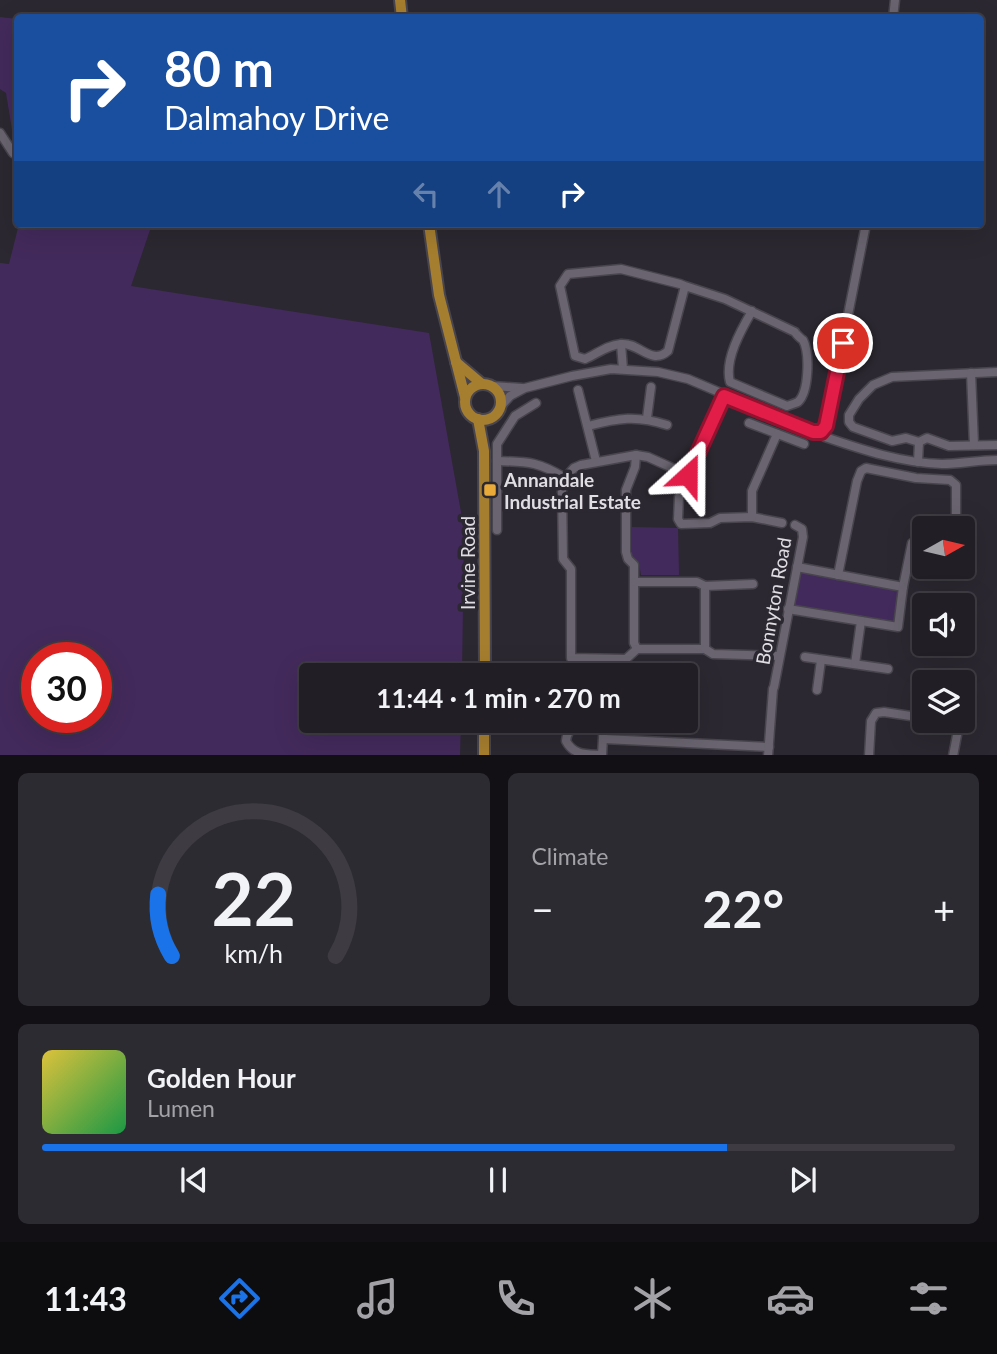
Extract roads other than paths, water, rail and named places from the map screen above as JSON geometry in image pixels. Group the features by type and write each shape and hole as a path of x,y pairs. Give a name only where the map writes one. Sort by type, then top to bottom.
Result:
{"main road":[{"path":"430,228 439,295 466,408 478,419 484,451"},
{"path":"456,362 500,395 484,451"},
{"path":"465,397 471,388 487,385"},
{"path":"478,419 497,411"},
{"name":"Irvine Road","path":"484,451 485,663"},
{"path":"484,733 484,755"}],"street":[{"path":"0,133 13,153"},
{"path":"821,432 826,426 865,228"},
{"path":"685,286 668,351 663,355 652,356 628,344 621,344 606,347 584,359 575,356 560,286 568,274 621,269 685,286 725,299 795,332 803,340 808,369 806,384 797,403 787,406 730,382 733,355 752,312"},
{"path":"621,344 623,369"},
{"path":"497,411 510,396 526,388 572,376 623,369 658,372 688,379 813,432 821,432"},
{"path":"997,372 892,377 873,385 859,398 849,415 849,422 853,427 892,441 906,438 919,442 927,439 949,446 997,445"},
{"path":"971,373 974,445"},
{"path":"487,385 526,388"},
{"path":"647,418 651,387"},
{"path":"579,390 596,461"},
{"path":"724,396 679,498 678,519 681,524 710,523 720,518 752,517 782,523"},
{"path":"497,530 498,444 515,416 536,403"},
{"path":"588,426 618,418 647,418 667,425"},
{"path":"749,423 804,444"},
{"path":"821,432 825,437 865,451 918,462 943,464 997,460"},
{"path":"752,517 752,491 777,434"},
{"path":"918,462 919,442"},
{"path":"688,475 649,457 636,455 596,461 574,468 565,478 562,490 563,559 571,569 571,658 626,659 637,649 705,649 713,654 779,656"},
{"path":"636,455 635,467 626,490 626,552 634,565 634,643 637,649"},
{"path":"497,461 533,462 565,478"},
{"path":"838,575 856,481 861,471 866,468 916,478 950,480 956,485 956,516"},
{"name":"Bonnyton Road","path":"769,751 773,688 803,537 802,529 795,525"},
{"path":"788,609 898,626 912,543"},
{"path":"797,567 903,587"},
{"path":"739,574 739,584"},
{"path":"635,582 697,582 705,586 753,584"},
{"path":"705,586 705,649"},
{"path":"855,664 861,621"},
{"path":"805,657 888,669"},
{"path":"817,690 821,660"},
{"path":"869,755 871,722 876,713 912,716"},
{"path":"568,733 566,741 572,750 580,754 602,755 604,733"},
{"path":"953,755 957,733"},
{"path":"604,739 769,751"}],"place":[{"name":"Annandale Industrial Estate","path":"490,490"}]}
